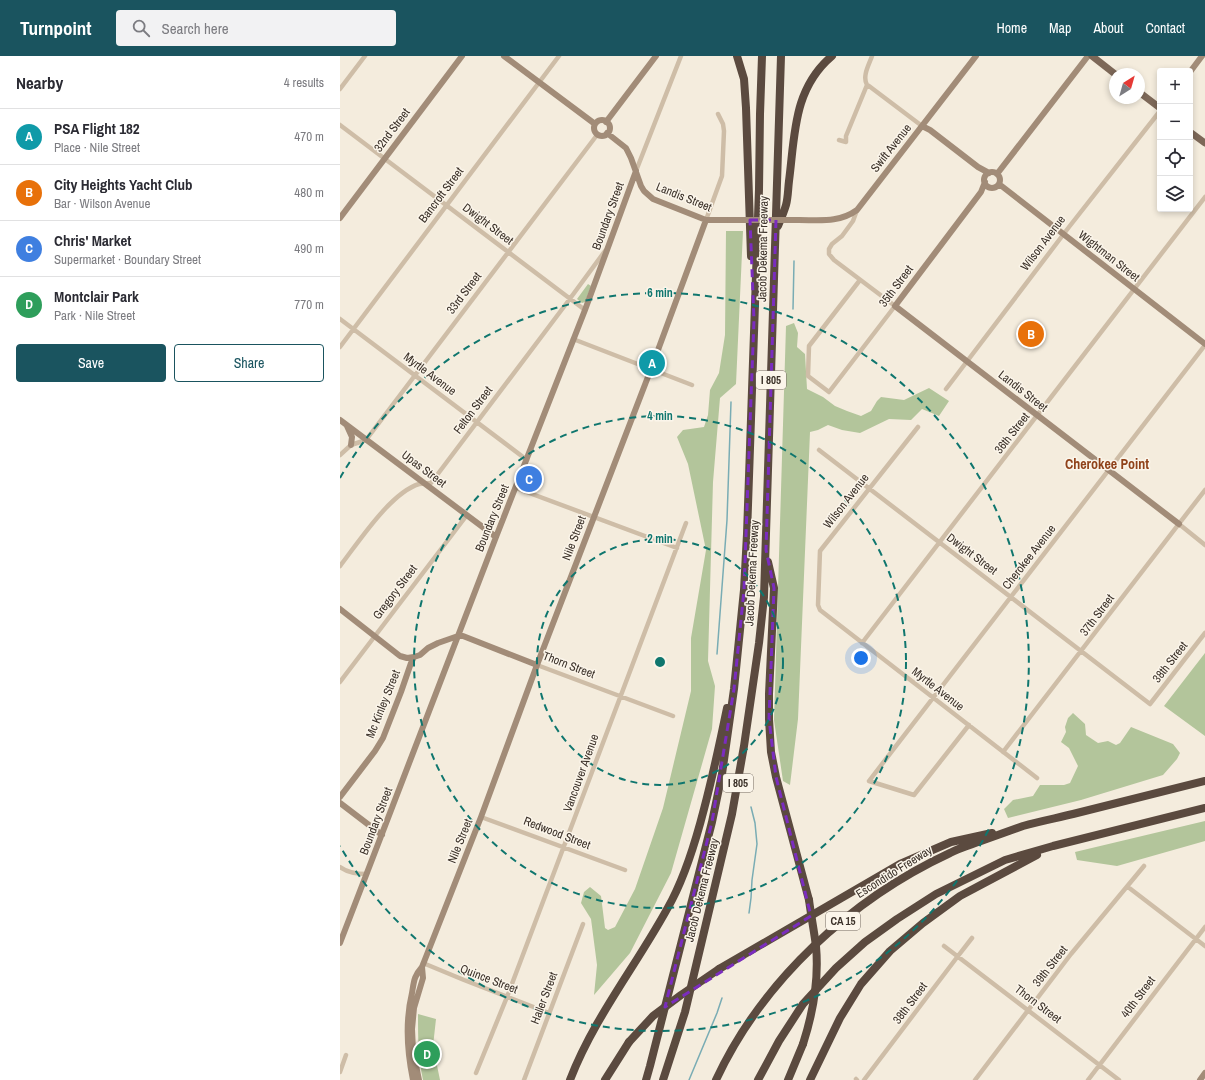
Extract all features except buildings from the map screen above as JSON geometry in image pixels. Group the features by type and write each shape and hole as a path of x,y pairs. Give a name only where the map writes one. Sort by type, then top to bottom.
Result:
{"highway":[{"path":"738,56 744,79 746,108 754,320"},
{"name":"Jacob Dekema Freeway","path":"646,1080 712,822 722,774 729,728 739,644 747,534 762,56"},
{"name":"Jacob Dekema Freeway","path":"663,1080 685,1012 732,814 744,746 759,643 764,597 766,550 781,56"},
{"path":"776,232 786,206 796,121 800,105 807,87 813,77 832,56"},
{"path":"766,550 774,588 769,694 769,719 772,752 776,777 809,900 816,947 816,971 810,1024 788,1080"},
{"path":"570,1080 585,1046 658,925 683,876 694,847 709,790 723,730 739,644"},
{"name":"Escondido Freeway","path":"716,1080 726,1058 744,1028 772,991 802,957 846,918 881,892 915,871 945,855 1024,826 1205,781"},
{"name":"CA 15","path":"758,1080 779,1041 803,1004 836,968 865,942 936,894 1005,860 1053,846 1205,808"},
{"path":"605,1080 629,1042 653,1016 719,969 900,864 951,842 1024,826"},
{"path":"810,1080 840,1018 861,984 890,951 923,923 960,896 1053,846"}],"main road":[{"path":"1092,56 1109,69"},
{"path":"1145,97 1157,107"},
{"path":"1193,134 1205,143"}],"street":[{"path":"340,89 365,56"},
{"name":"32nd Street","path":"340,218 462,56"},
{"path":"504,56 595,124"},
{"name":"Bancroft Street","path":"340,347 559,56"},
{"path":"606,122 656,56"},
{"name":"Boundary Street","path":"340,943 342,933 367,874 585,310 607,248 681,56"},
{"path":"839,140 846,142 846,136 867,86 865,75 872,56"},
{"name":"Swift Avenue","path":"829,254 832,244 842,236 853,221 857,210 976,56"},
{"path":"997,174 1088,56"},
{"path":"1193,68 1202,56"},
{"path":"867,86 922,126 930,130 978,167 990,173 994,172 997,174 1000,179 998,184 995,187 991,187 985,180 978,167"},
{"name":"Nile Street","path":"413,1080 408,1059 407,1034 408,1009 416,974 422,965 481,817 537,664 651,369 722,176 724,131 723,124 718,114"},
{"name":"Wilson Avenue","path":"946,389 1063,234 1157,114"},
{"path":"595,124 600,121 606,122"},
{"path":"595,124 594,130 601,136 607,134 609,128 606,122"},
{"name":"Dwight Street","path":"340,125 585,310"},
{"name":"33rd Street","path":"366,440 597,134"},
{"name":"Landis Street","path":"607,134 626,148 641,186 653,199 706,220 830,220 841,218 857,210"},
{"path":"985,180 987,174 990,173"},
{"name":"35th Street","path":"860,280 809,346 808,376 829,392 981,192 985,180"},
{"name":"Wightman Street","path":"998,184 1205,345"},
{"name":"35th Street","path":"981,192 991,187"},
{"name":"36th Street","path":"862,643 1205,197"},
{"name":"Felton Street","path":"340,566 388,506 407,491 419,484 426,484 430,482 477,422 607,248"},
{"name":"Landis Street","path":"829,254 834,260 1205,545"},
{"name":"Myrtle Avenue","path":"340,319 527,460"},
{"path":"573,339 692,385"},
{"name":"Cherokee Avenue","path":"969,725 914,795 869,781 1205,345"},
{"name":"Upas Street","path":"340,420 496,537"},
{"path":"347,425 352,437 351,445"},
{"name":"Wilson Avenue","path":"827,616 818,606 820,551 918,426"},
{"path":"340,454 351,445 366,440"},
{"name":"Dwight Street","path":"820,450 1150,704"},
{"path":"516,488 676,548"},
{"name":"37th Street","path":"1003,752 1205,490"},
{"name":"Gregory Street","path":"340,682 466,515"},
{"name":"Vancouver Avenue","path":"476,1073 564,848 686,524"},
{"path":"340,609 400,656 407,658 420,655 428,648 458,636"},
{"name":"Myrtle Avenue","path":"827,616 1037,778"},
{"name":"38th Street","path":"1150,704 1205,633"},
{"name":"Thorn Street","path":"458,636 464,636 673,716"},
{"name":"Mc Kinley Street","path":"340,797 383,738 402,692 414,657"},
{"path":"340,803 382,835"},
{"name":"Redwood Street","path":"481,817 625,870"},
{"name":"39th Street","path":"975,1080 1071,954 1144,866"},
{"path":"340,867 345,871 352,873 367,874"},
{"path":"1128,886 1205,946"},
{"name":"Haller Street","path":"524,1080 583,924"},
{"name":"40th Street","path":"1088,1080 1205,927"},
{"name":"38th Street","path":"864,1080 972,938"},
{"name":"Thorn Street","path":"944,946 1119,1080"},
{"name":"Nile Street","path":"419,1080 413,1051 412,1029 414,1008 423,978 422,965"},
{"name":"Quince Street","path":"422,965 549,1013"},
{"path":"340,1072 346,1055"},
{"path":"1200,1080 1205,1073"}],"highlighted area":[{"path":"750,220 776,220 766,550 774,588 769,719 776,777 811,916 665,1007 712,822 734,689 744,590 754,320"}],"green space":[{"path":"726,231 743,231 736,384 720,398 713,482 708,661 715,686 712,729 671,873 630,953 594,995 597,965 591,919 581,903 584,892 590,887 601,896 605,928 608,930 615,927 635,889 663,808 691,691 691,638 706,550 688,464 677,437 683,430 704,427 708,415 710,390 719,373 725,335"},
{"path":"588,284 591,286 585,302 582,303 577,299"},
{"path":"794,323 798,333 797,347 805,354 807,389 823,397 835,406 861,416 871,411 881,397 904,400 929,388 949,401 939,416 922,409 911,420 889,419 860,433 842,430 828,425 810,432 798,719 790,785 783,781 774,720 786,326"},
{"path":"1205,653 1205,736 1164,706"},
{"path":"1073,713 1085,724 1086,735 1098,743 1108,741 1116,745 1120,743 1131,727 1173,744 1180,753 1177,759 1163,775 1081,800 1008,818 1004,809 1013,800 1033,796 1040,785 1064,785 1070,783 1078,766 1069,748 1061,742 1066,732 1065,727 1068,718"},
{"path":"1205,821 1205,841 1117,866 1077,860 1075,852"},
{"path":"418,1014 436,1019 433,1046 440,1080 423,1080 419,1055"}],"waterway":[{"path":"793,309 794,261"},
{"path":"717,654 727,520 731,402"},
{"path":"749,913 757,844 755,823 751,807"},
{"path":"689,1080 722,998"}],"place":[{"name":"City Heights Yacht Club","path":"1031,334"},
{"name":"PSA Flight 182","path":"652,363"},
{"name":"Chris' Market","path":"529,479"},
{"name":"Montclair Park","path":"427,1054"}],"district":[{"name":"Cherokee Point","path":"1107,464"}]}
